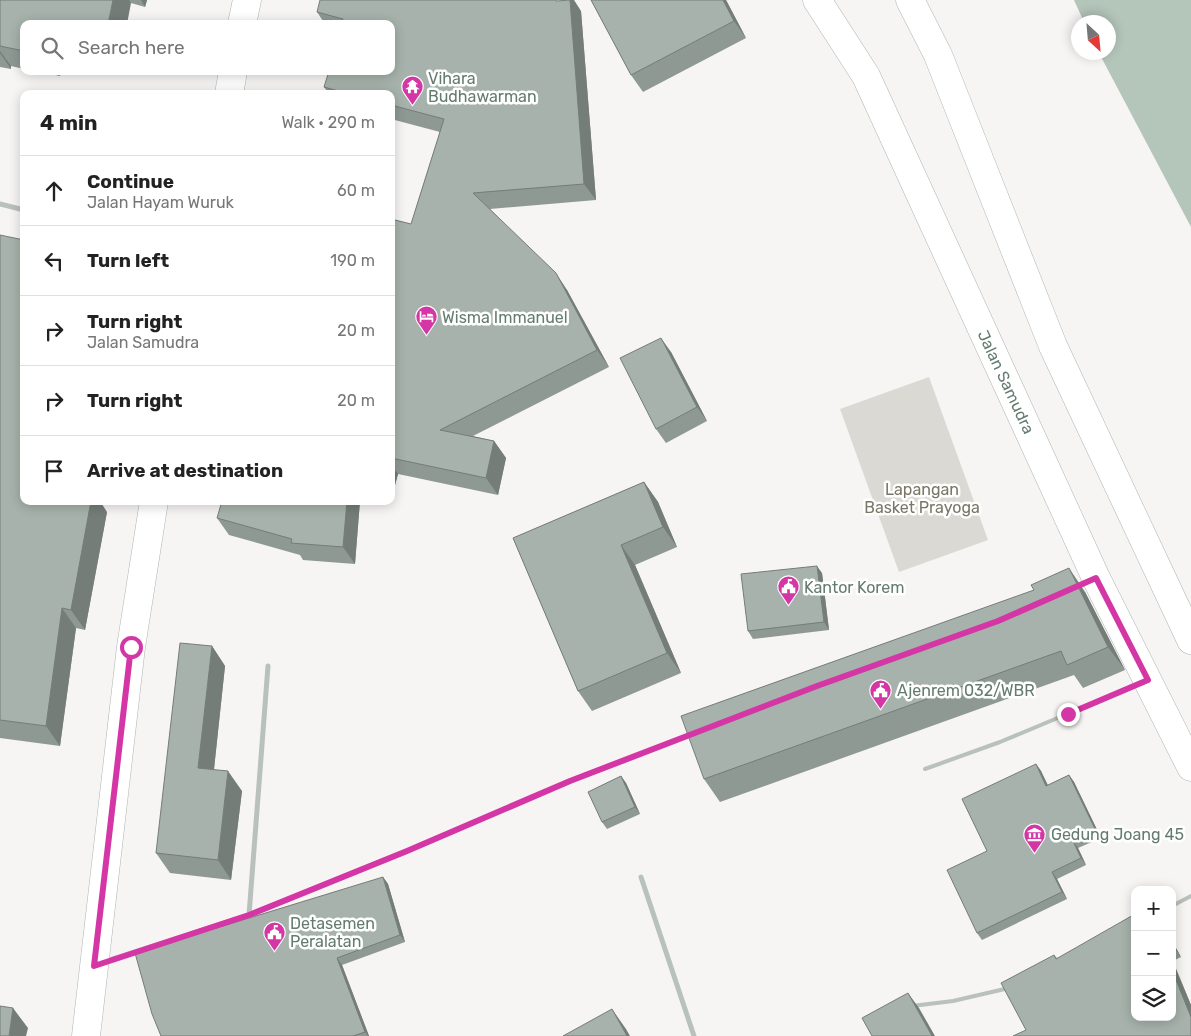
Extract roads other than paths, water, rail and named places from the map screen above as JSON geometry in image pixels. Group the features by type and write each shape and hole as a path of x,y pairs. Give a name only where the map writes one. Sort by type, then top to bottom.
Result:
{"main road":[{"path":"243,20 247,0"},
{"name":"Jalan Samudra","path":"818,0 866,76 1092,580 1148,680 1191,767"},
{"path":"910,0 938,55 1053,346 1191,640"},
{"path":"230,90 232,75"},
{"path":"86,1036 131,647 153,505"}],"street":[{"path":"0,204 20,209"},
{"path":"249,915 268,666"},
{"path":"94,966 249,915 407,851 570,781 698,732"},
{"path":"641,877 694,1036"}],"lane":[{"path":"926,769 1009,738 1148,680"},
{"path":"1176,904 1191,896"},
{"path":"908,1006 953,1001 1015,986"}],"place":[{"name":"Vihara Budhawarman","path":"412,106"},
{"name":"Wisma Immanuel","path":"426,336"},
{"name":"Kantor Korem","path":"788,606"},
{"name":"Ajenrem 032/WBR","path":"881,709"},
{"name":"Gedung Joang 45","path":"1035,853"},
{"name":"Detasemen Peralatan","path":"274,951"}],"park label":[{"name":"Lapangan Basket Prayoga","path":"922,498"}]}
